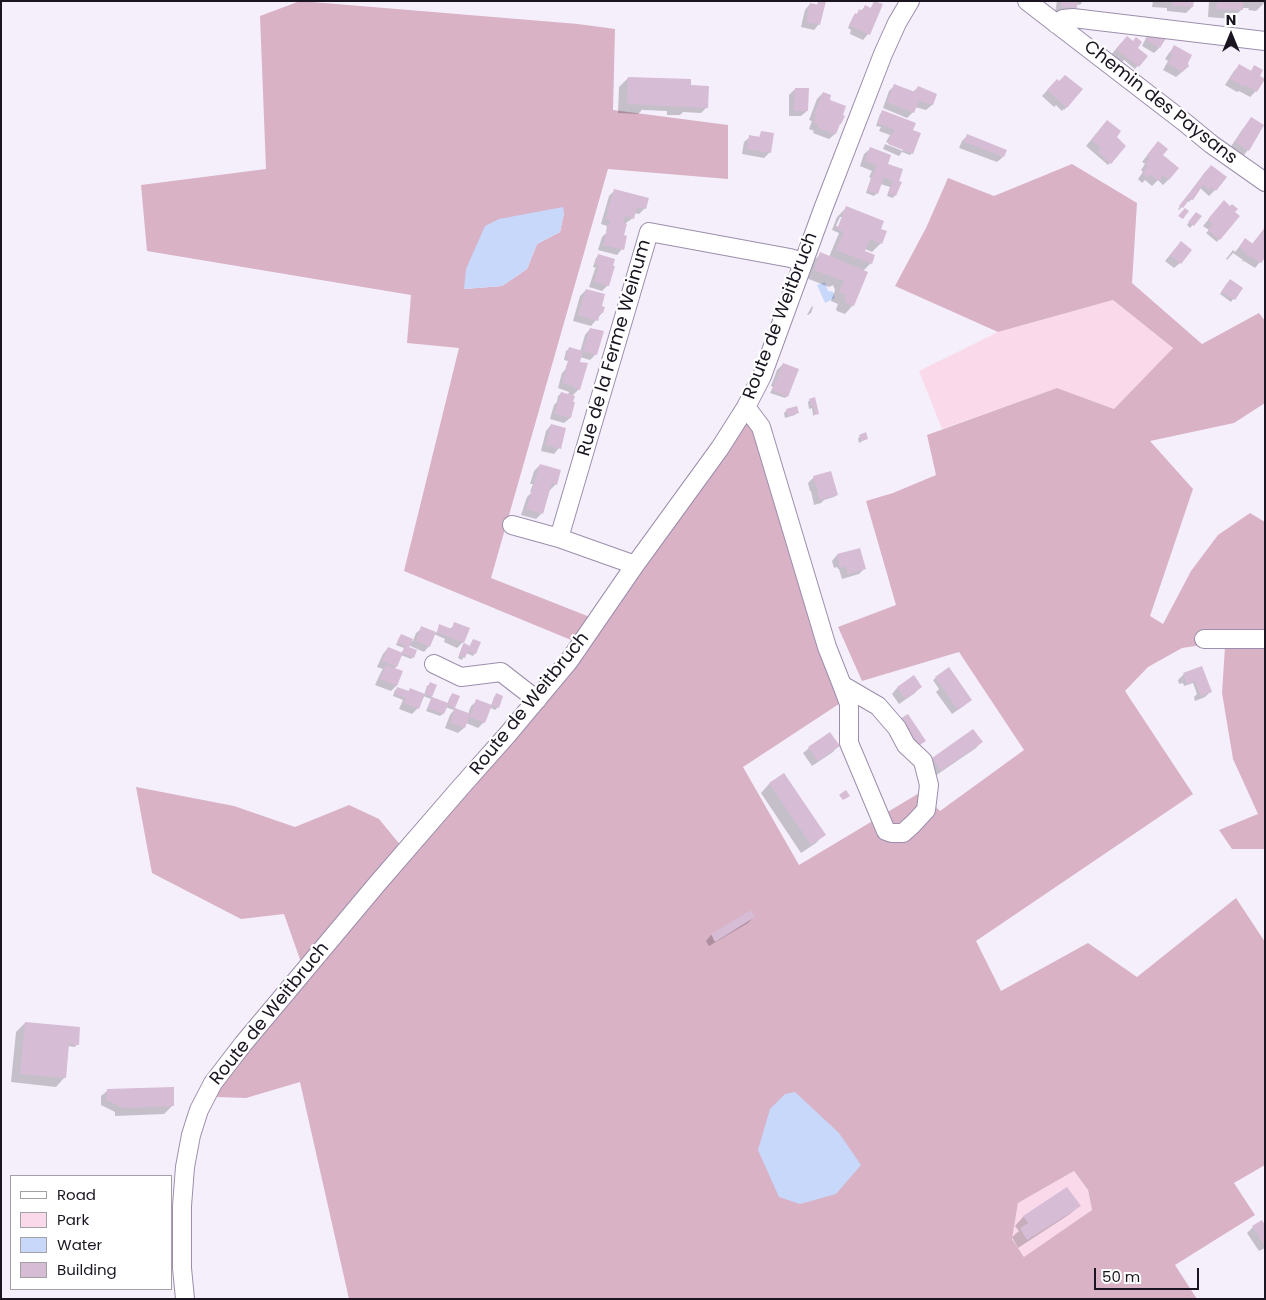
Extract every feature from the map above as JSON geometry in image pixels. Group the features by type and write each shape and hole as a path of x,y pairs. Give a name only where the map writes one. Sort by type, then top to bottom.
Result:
{"street":[{"name":"Route de Weitbruch","path":"185,1299 182,1268 182,1206 185,1167 191,1135 199,1110 213,1083 242,1044 371,891 570,661 635,565 720,448 746,407 762,376 803,262 883,54 897,23 910,1"},
{"name":"Chemin des Paysans","path":"1027,1 1183,120 1211,144 1265,182"},
{"name":"Chemin des Paysans","path":"1056,24 1063,19 1073,18 1265,41"},
{"name":"Rue de la Ferme Weinum","path":"559,538 649,232 803,262"},
{"path":"746,407 761,427 827,648 849,704 849,743 886,831 903,833 926,810 928,785 923,761 906,745 897,728 878,706 842,685"},
{"path":"512,526 559,538 635,565"},
{"path":"1204,639 1265,639"},
{"path":"434,664 461,676 501,672 537,700"}],"green space":[{"path":"1113,300 1173,348 1114,409 1057,388 942,429 919,371 998,332"},
{"path":"1074,1171 1088,1190 1092,1210 1025,1258 1012,1239 1018,1203"}],"shaded area":[{"path":"300,1 578,24 615,29 613,110 728,125 728,179 608,169 491,578 600,621 747,419 759,437 845,700 743,767 799,865 921,792 940,811 1024,750 959,652 862,681 838,627 896,605 866,501 893,493 936,475 927,435 1057,388 1114,409 1173,348 1113,300 998,332 895,286 926,228 948,178 994,196 1072,164 1137,203 1132,283 1202,344 1259,313 1265,321 1265,403 1234,423 1150,441 1193,489 1150,616 1163,624 1191,571 1218,535 1250,513 1265,522 1265,849 1232,849 1219,830 1258,814 1233,759 1222,693 1225,647 1202,645 1182,648 1148,667 1125,691 1193,794 976,941 1001,991 1088,943 1137,977 1236,898 1265,942 1265,1165 1234,1183 1255,1215 1175,1265 1197,1299 349,1299 300,1082 246,1098 217,1097 225,1074 588,647 404,571 459,348 407,343 411,295 147,251 141,185 266,169 260,16","holes":["564,213 560,232 537,244 527,269 502,286 464,289","1074,1171 1088,1190 1092,1210 1024,1257 1012,1239 1018,1203"]},
{"path":"136,787 234,806 295,827 349,805 379,819 402,847 302,965 284,914 241,919 152,873"}],"water":[{"path":"563,207 564,213 560,232 537,244 527,269 502,286 464,289 466,269 485,226 499,219"},
{"path":"825,282 828,291 833,292 835,298 825,303 817,285"},
{"path":"795,1092 839,1133 861,1165 836,1194 800,1204 779,1197 758,1150 770,1109 785,1094"}],"building":[{"path":"819,1 826,1 820,25 806,22 810,3 819,5"},
{"path":"874,1 883,4 870,35 849,25 859,9 862,11 865,5 871,8"},
{"path":"1061,1 1078,1 1077,8 1061,7"},
{"path":"1173,1 1194,1 1193,7 1172,6"},
{"path":"1217,1 1243,1 1243,10 1216,9"},
{"path":"1151,31 1169,33 1160,48 1146,40"},
{"path":"1127,36 1133,41 1136,37 1142,42 1138,48 1148,56 1139,67 1116,49"},
{"path":"1174,45 1192,55 1188,63 1189,67 1185,67 1183,72 1168,64 1173,55 1170,53"},
{"path":"1239,64 1251,71 1254,65 1263,70 1260,76 1265,79 1257,92 1230,79"},
{"path":"1065,75 1083,89 1067,108 1047,90 1057,79 1059,81"},
{"path":"628,77 691,79 691,85 709,86 708,108 627,104"},
{"path":"894,84 915,92 918,86 937,94 933,105 919,101 914,113 887,102"},
{"path":"795,88 809,88 808,111 794,111"},
{"path":"823,92 831,95 830,100 846,106 843,115 845,116 836,134 818,128 819,125 814,123 817,115 814,114"},
{"path":"882,110 916,123 913,130 921,133 913,154 888,144 891,134 895,130 878,123"},
{"path":"1251,117 1264,125 1249,151 1235,142"},
{"path":"1107,120 1121,131 1117,137 1126,146 1111,164 1098,152 1101,148 1091,140"},
{"path":"761,131 774,133 771,153 747,149 749,135 760,137"},
{"path":"967,134 1007,150 1004,157 964,142"},
{"path":"1158,141 1168,149 1163,155 1179,168 1169,180 1163,175 1159,181 1151,175 1148,178 1142,173 1148,166 1145,164 1150,158 1147,155"},
{"path":"870,147 891,155 888,164 903,169 899,181 902,182 896,196 888,193 893,181 884,177 878,194 867,190 877,165 865,161"},
{"path":"1211,165 1227,177 1216,191 1211,187 1209,190 1203,185 1193,200 1188,199 1183,208 1179,206"},
{"path":"614,189 649,198 646,209 637,207 634,219 625,216 623,223 627,224 624,235 627,236 624,250 603,245 610,220 606,219"},
{"path":"1224,200 1230,206 1232,204 1238,209 1235,212 1240,216 1220,240 1208,230 1213,224 1208,219"},
{"path":"846,206 884,221 881,229 887,231 882,244 870,239 865,251 875,255 872,264 836,250 844,232 837,229"},
{"path":"1185,208 1189,211 1183,219 1178,216"},
{"path":"1196,212 1202,216 1194,226 1188,222"},
{"path":"1265,227 1265,258 1261,263 1246,255 1248,254 1239,247 1245,238 1253,244"},
{"path":"1181,241 1192,250 1181,264 1170,255"},
{"path":"820,252 868,272 854,306 846,303 844,299 846,295 839,292 844,281 814,270"},
{"path":"598,254 615,259 613,266 615,266 609,286 594,282 599,266 595,264"},
{"path":"1230,279 1243,288 1235,300 1221,292"},
{"path":"586,289 605,294 602,306 605,307 603,313 600,313 598,321 578,315"},
{"path":"590,328 604,331 597,355 583,351"},
{"path":"569,347 583,351 580,362 588,363 580,390 573,388 574,386 562,383 569,358 566,357"},
{"path":"783,363 799,369 788,397 772,390"},
{"path":"561,392 575,396 571,418 555,414"},
{"path":"815,397 819,414 815,415 814,406 812,407 809,399"},
{"path":"797,406 799,413 788,416 786,409"},
{"path":"551,424 566,428 561,449 546,445"},
{"path":"866,432 868,439 862,441 859,435"},
{"path":"540,464 561,470 557,485 552,483 543,514 526,509"},
{"path":"831,471 838,495 819,500 813,476"},
{"path":"860,548 866,569 848,574 846,566 840,568 837,554"},
{"path":"454,622 470,628 464,643 437,632 439,624 452,629"},
{"path":"421,626 436,632 430,647 416,641"},
{"path":"401,634 413,639 409,647 417,650 414,658 402,653 405,646 397,642"},
{"path":"473,639 481,642 476,654 468,651 465,658 459,655 464,643 470,646"},
{"path":"388,647 403,653 397,667 382,661"},
{"path":"386,665 403,671 397,686 380,679"},
{"path":"1202,666 1212,692 1201,696 1195,681 1187,684 1183,673"},
{"path":"949,667 972,700 958,710 935,677"},
{"path":"914,675 922,687 905,699 897,687"},
{"path":"430,682 437,685 432,697 425,694"},
{"path":"397,687 409,691 410,688 425,694 419,709 404,703 406,698 395,694"},
{"path":"452,693 460,696 455,708 448,705 444,714 428,708 432,697 448,703"},
{"path":"496,693 503,696 499,708 492,705"},
{"path":"476,699 492,705 485,723 469,717 465,728 450,723 455,708 471,714"},
{"path":"908,714 926,741 915,748 898,720"},
{"path":"973,729 983,742 941,771 932,758"},
{"path":"830,732 840,746 818,761 808,747"},
{"path":"784,773 826,835 811,845 769,783"},
{"path":"846,790 850,796 843,800 839,795"},
{"path":"751,910 755,917 715,942 711,934"},
{"path":"25,1022 80,1027 79,1045 69,1044 66,1078 20,1074"},
{"path":"174,1087 174,1106 124,1108 106,1100 107,1089"},
{"path":"1067,1187 1081,1206 1027,1240 1020,1228 1028,1223 1023,1216"},
{"path":"1262,1220 1265,1225 1265,1246 1252,1226"}]}
